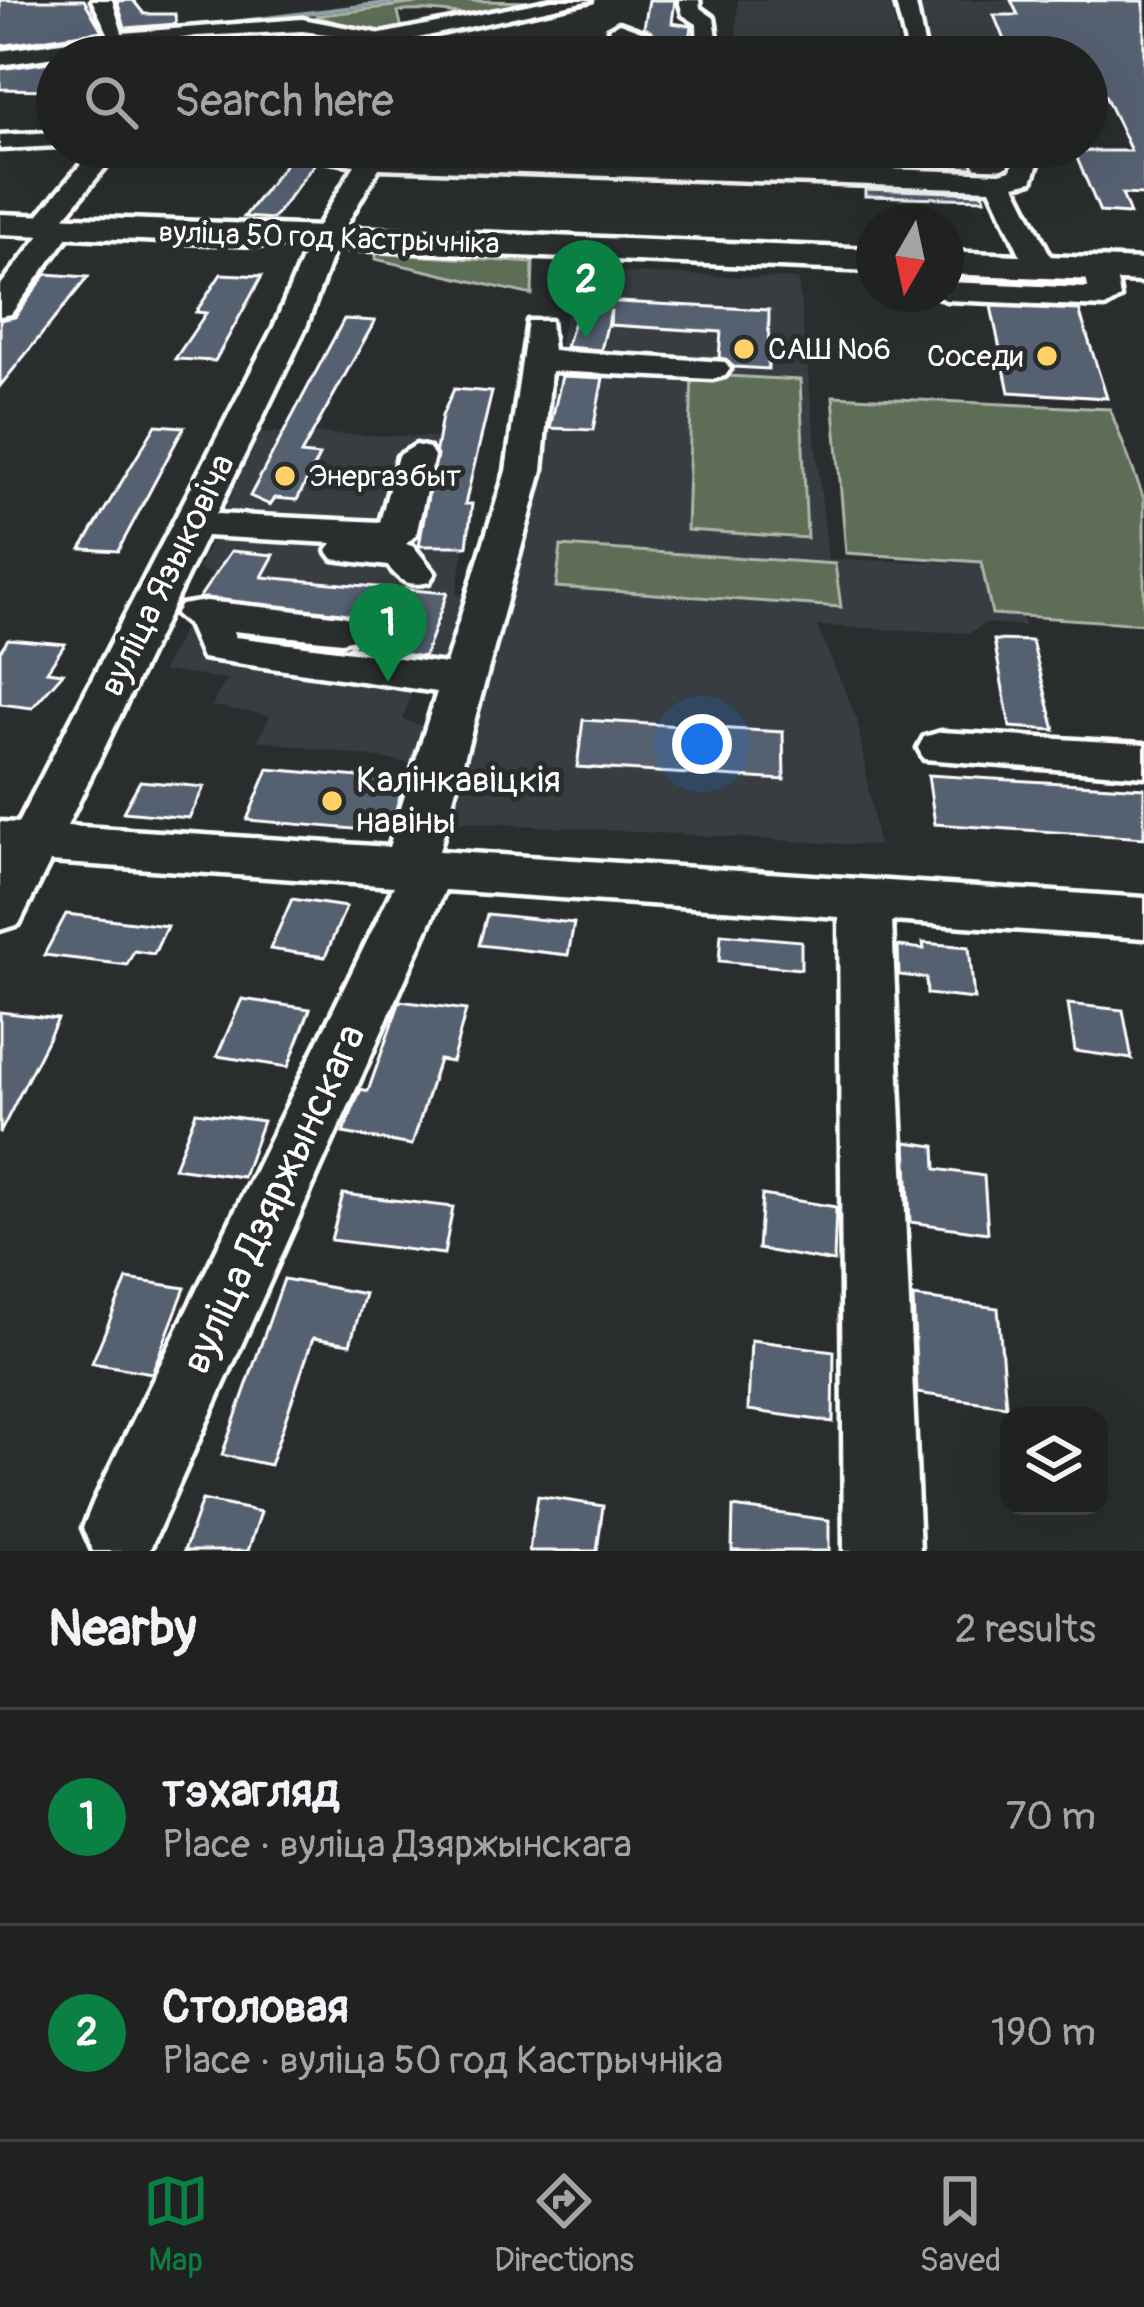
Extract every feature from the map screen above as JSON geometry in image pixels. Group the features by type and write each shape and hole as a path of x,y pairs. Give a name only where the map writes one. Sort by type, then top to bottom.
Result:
{"main road":[{"name":"вуліца 50 год Кастрычніка","path":"0,224 856,259"},
{"path":"964,264 1144,271"}],"street":[{"path":"102,0 114,30"},
{"path":"404,36 538,5 581,0"},
{"path":"688,0 689,11 707,22 708,36"},
{"path":"904,0 915,36"},
{"path":"65,36 247,7 333,5"},
{"path":"413,34 410,11 472,22"},
{"path":"191,36 286,25 335,26 366,36"},
{"path":"620,29 637,36"},
{"path":"0,44 36,40"},
{"path":"0,58 36,54"},
{"path":"0,142 36,141"},
{"path":"0,307 94,168"},
{"name":"вуліца Языковіча","path":"0,910 17,841 149,612 290,327 325,237 367,168"},
{"path":"729,168 1000,181 1024,175 1026,168"},
{"path":"808,168 809,174"},
{"path":"1000,181 1040,266"},
{"path":"964,292 1105,298 1100,269"},
{"name":"вуліца Дзяржынскага","path":"121,1528 418,869 463,681 524,471 537,344 713,369"},
{"path":"190,530 396,535 416,456"},
{"path":"190,530 400,556 415,573"},
{"path":"149,612 342,629"},
{"path":"206,614 217,648 463,681"},
{"path":"941,748 1144,760"},
{"path":"17,841 1144,918"},
{"path":"865,902 882,1551"}],"shaded area":[{"path":"738,0 891,0 896,36 736,36"},
{"path":"914,0 1144,0 1144,53 1108,52 1108,36 925,36"},
{"path":"576,271 798,279 828,559 1002,564 1025,626 985,623 970,633 817,626 857,719 878,846 437,820 500,606"},
{"path":"260,432 434,437 437,444 479,446 465,503 472,504 456,594 463,595 446,657 421,664 403,719 425,727 411,763 258,740 270,715 211,706 227,679 162,671 212,574 198,569"}],"green space":[{"path":"440,0 532,2 500,14 398,12 403,33 385,36 315,16"},
{"path":"377,253 533,263 532,295 375,259"},
{"path":"692,374 800,380 807,538 687,530"},
{"path":"833,396 1110,409 1144,499 1144,624 992,614 981,562 846,553"},
{"path":"561,546 835,564 841,607 556,587"}],"building":[{"path":"0,0 84,0 102,31 36,36 36,41 0,46"},
{"path":"133,0 144,14 175,14 176,24 125,28 117,1"},
{"path":"649,0 675,0 672,23 692,26 691,36 654,36 644,27"},
{"path":"1011,0 1144,1 1144,195 1122,194 1130,214 1100,212 1081,168 1108,168 1108,151 1131,151 1108,102 1108,36 1002,36 994,15 1018,15"},
{"path":"36,64 36,90 0,89 0,69"},
{"path":"282,168 311,168 273,219 244,217"},
{"path":"865,189 983,193 985,199 865,196"},
{"path":"46,274 88,277 0,386 0,320 15,317"},
{"path":"221,274 262,276 215,361 175,359 206,313 196,312"},
{"name":"САШ №6","path":"581,300 769,310 768,369 734,367 719,357 721,332 610,325 611,310 601,350 566,347"},
{"name":"Соседи","path":"991,306 1079,310 1107,398 1009,392"},
{"path":"344,319 375,321 301,454 319,456 297,500 275,498 270,505 250,496"},
{"path":"562,376 603,378 593,430 550,428"},
{"path":"454,389 492,392 465,504 472,504 467,546 419,546 442,416"},
{"path":"156,425 184,427 118,551 81,549"},
{"path":"231,551 274,555 262,577 447,593 424,657 349,647 367,632 358,616 199,598"},
{"path":"8,639 65,644 47,671 63,673 32,708 0,704 0,651"},
{"path":"994,640 1032,641 1055,730 1010,727"},
{"path":"583,720 783,732 784,780 577,767"},
{"name":"Калінкавіцкія навіны","path":"268,769 405,781 389,832 247,820"},
{"path":"928,775 1144,788 1144,838 935,824"},
{"path":"140,781 204,787 189,818 123,812"},
{"path":"292,899 346,907 325,957 270,949"},
{"path":"66,914 167,926 154,954 134,951 127,965 44,955"},
{"path":"487,914 574,923 568,955 479,945"},
{"path":"721,934 801,941 801,969 719,961"},
{"path":"923,943 969,947 974,999 927,994 926,978 899,975 898,946 924,949"},
{"path":"242,999 310,1009 288,1067 217,1056"},
{"path":"400,1001 466,1010 452,1062 439,1060 412,1145 343,1133 361,1089 368,1091"},
{"path":"1068,1004 1123,1010 1132,1059 1075,1051"},
{"path":"0,1012 58,1019 0,1133"},
{"path":"196,1112 263,1121 243,1177 174,1168"},
{"path":"906,1142 935,1146 936,1169 984,1176 988,1233 910,1222"},
{"path":"343,1194 453,1207 444,1254 331,1240"},
{"path":"762,1195 836,1207 834,1262 758,1249"},
{"path":"127,1279 185,1288 152,1373 92,1363"},
{"path":"284,1279 365,1294 350,1344 313,1338 270,1465 222,1455"},
{"path":"913,1297 998,1308 1006,1406 917,1393"},
{"path":"751,1340 834,1351 833,1422 748,1410"},
{"path":"538,1496 603,1506 597,1551 529,1551"},
{"path":"202,1500 261,1512 248,1551 184,1551"},
{"path":"733,1507 829,1520 829,1551 732,1551"}],"waterway":[{"path":"178,29 411,0"},
{"path":"0,50 36,46"}],"place":[{"name":"Столовая","path":"586,339"},
{"name":"САШ №6","path":"744,349"},
{"name":"Соседи","path":"1047,356"},
{"name":"Энергазбыт","path":"285,476"},
{"name":"тэхагляд","path":"388,682"},
{"name":"Калінкавіцкія навіны","path":"332,801"}]}
